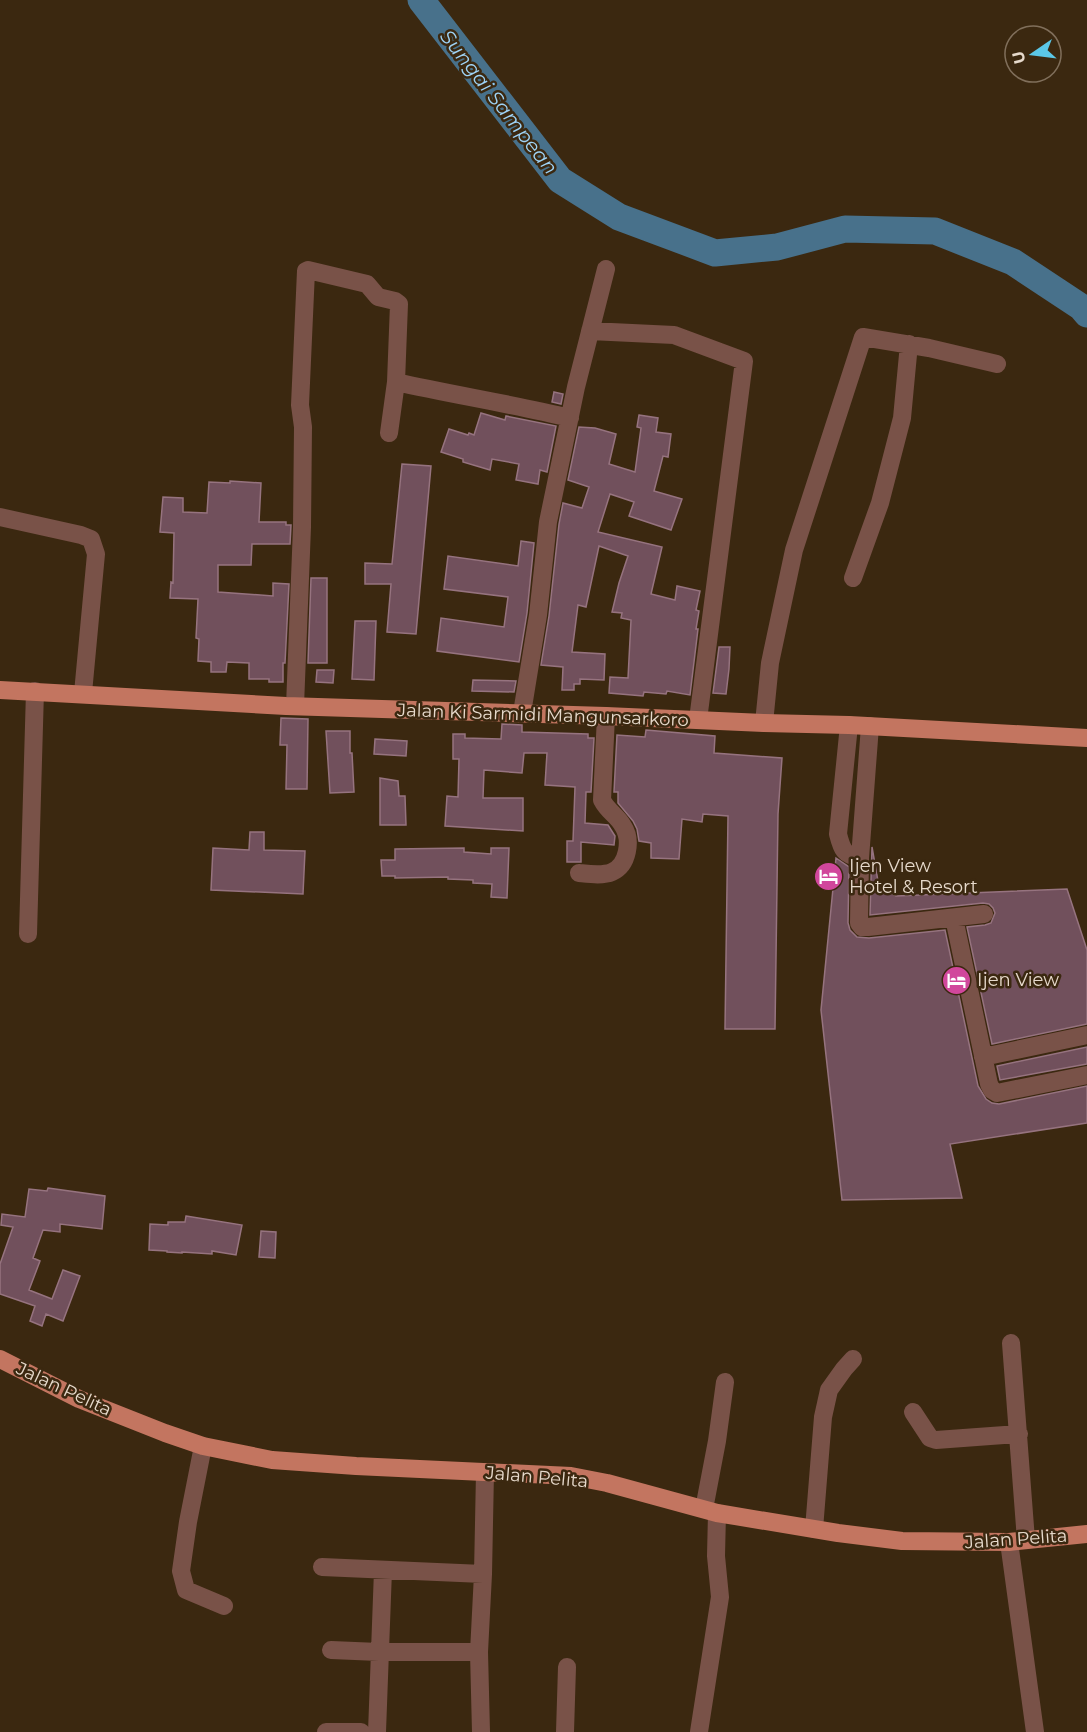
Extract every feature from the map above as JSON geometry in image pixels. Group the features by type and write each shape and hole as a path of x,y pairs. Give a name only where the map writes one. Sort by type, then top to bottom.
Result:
{"main road":[{"name":"Jalan Ki Sarmidi Mangunsarkoro","path":"0,690 295,706 849,725 1087,738"},
{"name":"Jalan Pelita","path":"0,1359 79,1399 203,1446 272,1460 571,1476 711,1511 902,1541 1017,1541 1087,1534"}],"street":[{"path":"522,713 538,615 548,522 606,269"},
{"path":"295,706 302,527 303,427 300,405 307,270 359,281 370,286 378,297 395,300 399,304 396,382 389,433"},
{"path":"590,332 674,335 744,361 698,720"},
{"path":"764,723 770,663 794,550 863,337 909,344 998,364"},
{"path":"854,578 879,503 902,418 909,344"},
{"path":"396,382 570,418"},
{"path":"0,517 91,539 96,554 83,693"},
{"path":"28,934 36,691"},
{"path":"579,873 611,873 621,865 628,846 628,836 624,826 606,809 602,800 606,716"},
{"path":"849,725 838,834 844,851 860,858"},
{"path":"870,726 860,858 859,923 862,927 868,927 984,914"},
{"path":"954,918 992,1090 997,1093 1087,1075"},
{"path":"983,1057 1087,1035"},
{"path":"1011,1343 1018,1434 1017,1541 1035,1732"},
{"path":"814,1529 823,1417 829,1390 853,1359"},
{"path":"699,1732 720,1597 711,1511 725,1382"},
{"path":"913,1412 923,1430 930,1438 936,1440 1018,1434"},
{"path":"203,1446 181,1571 186,1590 224,1606"},
{"path":"481,1732 479,1652 485,1472"},
{"path":"322,1567 483,1574"},
{"path":"377,1732 383,1570"},
{"path":"331,1650 479,1652"},
{"path":"565,1732 567,1667"},
{"path":"326,1732 360,1732"}],"building":[{"path":"554,392 563,394 561,404 552,402"},
{"path":"481,413 505,420 506,416 556,426 547,472 540,470 538,484 516,480 519,464 492,459 490,470 463,462 463,459 441,452 449,429 474,435"},
{"path":"639,415 658,418 656,432 671,434 668,457 663,456 654,491 682,499 671,530 629,516 634,502 610,494 598,532 662,547 651,594 675,600 677,586 700,591 696,610 699,611 696,629 698,629 690,695 667,691 666,694 644,692 643,696 609,693 610,677 628,678 631,620 621,618 622,613 612,612 628,556 599,546 586,607 578,605 572,652 605,654 604,680 580,679 580,684 574,684 574,690 562,690 563,667 541,665 563,503 582,508 589,487 568,480 579,427 595,428 616,434 609,464 635,472 641,428 637,427"},
{"path":"402,464 431,466 416,634 387,632 391,584 365,584 365,563 392,564"},
{"path":"230,481 261,483 259,522 286,522 286,525 291,525 290,544 252,544 251,565 218,565 218,592 273,596 273,583 289,584 283,682 249,679 249,663 227,662 226,672 211,672 211,662 198,661 199,639 196,638 198,599 170,598 171,582 173,583 174,533 160,532 163,497 183,498 183,512 207,513 209,482 230,483"},
{"path":"521,541 534,543 527,613 519,662 437,651 441,618 504,627 508,597 444,589 448,556 518,566"},
{"path":"311,578 327,578 327,663 308,663"},
{"path":"355,621 376,621 374,680 352,679"},
{"path":"719,647 730,647 726,694 713,693"},
{"path":"317,670 334,670 333,683 316,682"},
{"path":"473,680 516,681 514,692 472,691"},
{"path":"281,718 308,719 307,789 286,789 287,745 280,745"},
{"path":"502,724 522,725 522,732 588,734 588,738 594,738 591,792 586,792 585,823 608,825 615,836 614,845 581,842 581,862 567,862 567,841 573,841 575,787 545,785 547,753 524,753 522,773 484,770 483,798 523,798 523,831 445,826 447,796 458,797 459,759 453,759 453,734 465,734 465,738 501,739"},
{"path":"646,730 715,736 714,753 782,758 778,814 775,1029 725,1029 728,816 703,814 702,822 682,819 679,859 651,858 651,843 639,841 633,821 618,803 618,792 614,792 617,735 645,737"},
{"path":"326,731 350,731 354,792 330,793"},
{"path":"375,739 407,741 406,756 374,754"},
{"path":"380,778 398,781 399,796 405,796 406,825 380,825"},
{"path":"250,832 264,832 264,850 305,851 303,894 211,890 213,848 249,850"},
{"path":"872,847 879,887 896,896 1067,889 1087,950 1087,1024 992,1044 967,927 991,923 995,913 993,908 983,903 870,915"},
{"path":"464,848 464,852 491,854 491,848 509,848 507,898 491,897 492,884 473,883 473,880 448,879 448,877 395,878 395,876 382,876 381,860 395,860 395,849"},
{"path":"836,858 849,867 848,923 850,930 857,937 869,938 945,930 978,1086 986,1099 999,1104 1087,1086 1087,1123 950,1144 962,1198 842,1200 821,1010"},
{"path":"1087,1047 1087,1064 1000,1080 997,1066"},
{"path":"48,1188 105,1196 102,1229 60,1224 60,1232 43,1230 33,1258 40,1261 29,1290 52,1299 63,1270 80,1276 63,1321 46,1314 42,1326 30,1321 35,1306 0,1294 0,1264 13,1227 1,1225 2,1214 25,1217 29,1189 47,1191"},
{"path":"186,1216 242,1225 236,1255 212,1251 212,1254 149,1250 150,1224 168,1225 168,1222 185,1222"},
{"path":"261,1231 276,1232 275,1258 259,1257"}],"waterway":[{"name":"Sungai Sampean","path":"421,0 560,180 619,217 715,253 777,247 845,229 935,231 1013,262 1081,307 1087,314"}],"place":[{"name":"Ijen View Hotel & Resort","path":"828,876"},
{"name":"Ijen View","path":"956,980"}]}
